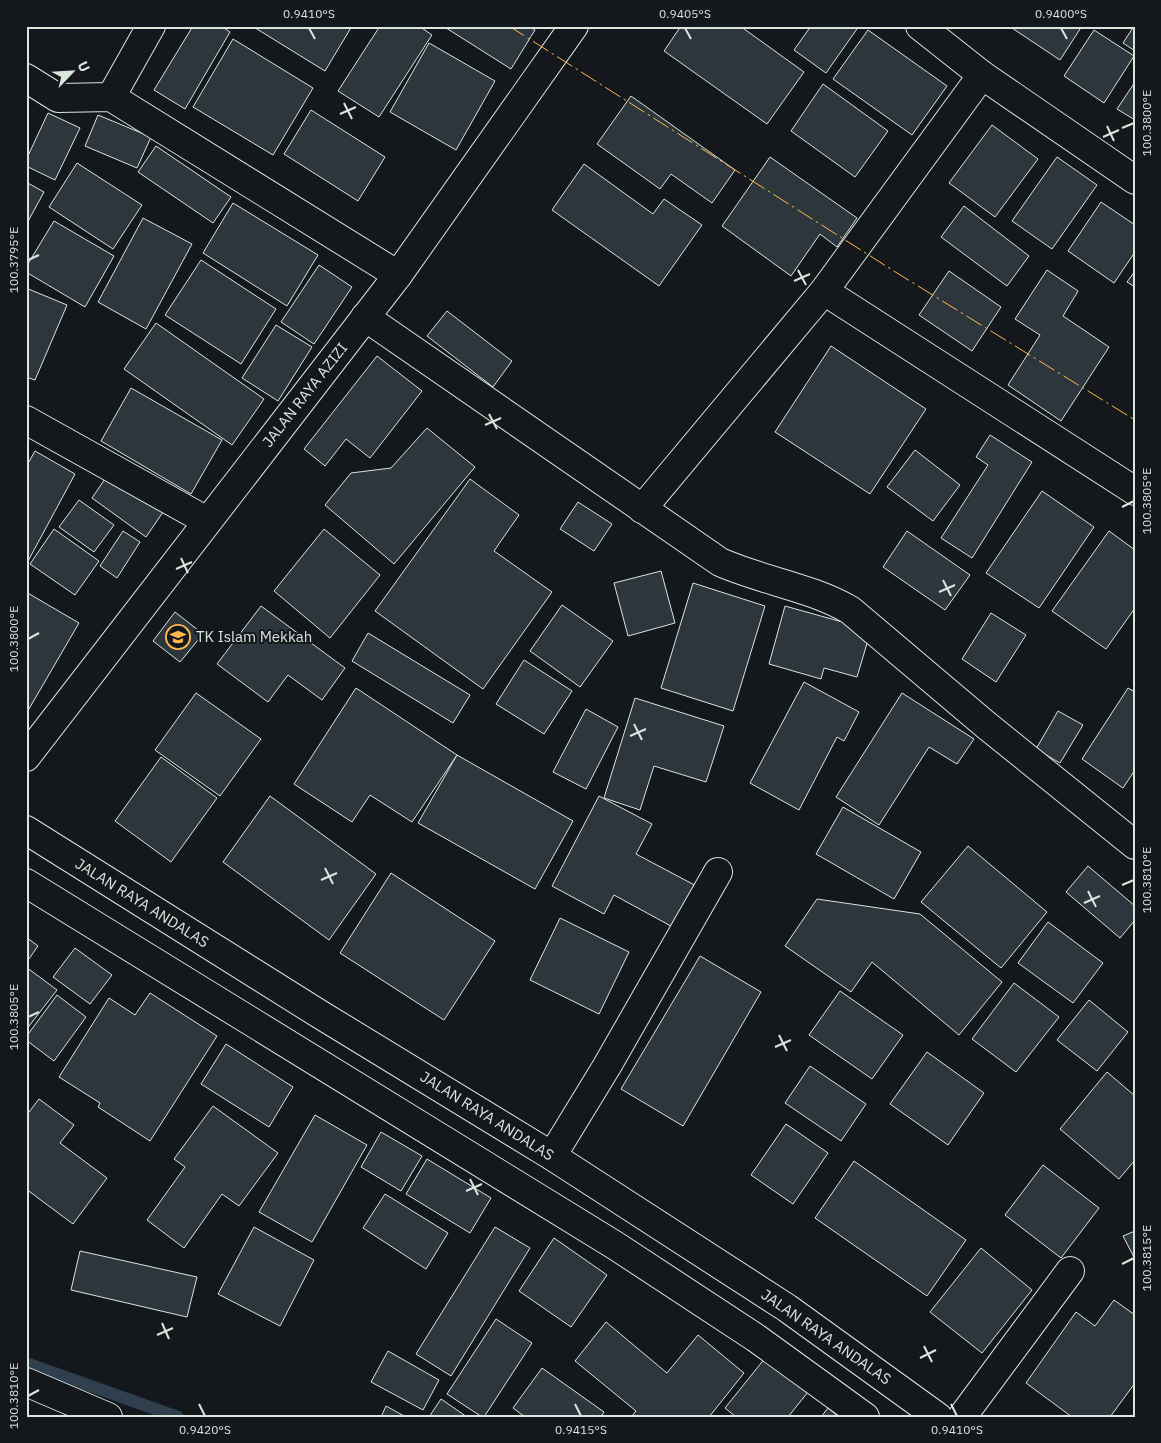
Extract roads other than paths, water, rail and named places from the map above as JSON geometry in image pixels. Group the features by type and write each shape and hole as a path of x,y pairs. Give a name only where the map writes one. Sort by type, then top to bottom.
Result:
{"street":[{"path":"111,97 151,26"},
{"name":"JALAN RAYA AZIZI","path":"26,758 398,275 574,26"},
{"path":"920,26 982,75 1135,180"},
{"path":"642,509 824,291 982,75"},
{"path":"26,78 58,98 111,97 398,275"},
{"path":"824,291 1135,491"},
{"path":"365,317 720,562 835,601 850,610 986,725 1135,845"},
{"path":"26,420 207,521"},
{"name":"JALAN RAYA ANDALAS","path":"26,830 552,1156 788,1308 938,1417"},
{"path":"552,1156 607,1066 718,872"},
{"path":"26,883 616,1246 756,1338 865,1417"},
{"path":"299,1052 322,1015"},
{"path":"962,1417 1070,1271"},
{"path":"26,1382 108,1417"}],"waterway":[{"path":"26,1363 178,1417"}],"place":[{"name":"TK Islam Mekkah","path":"178,637"}]}
